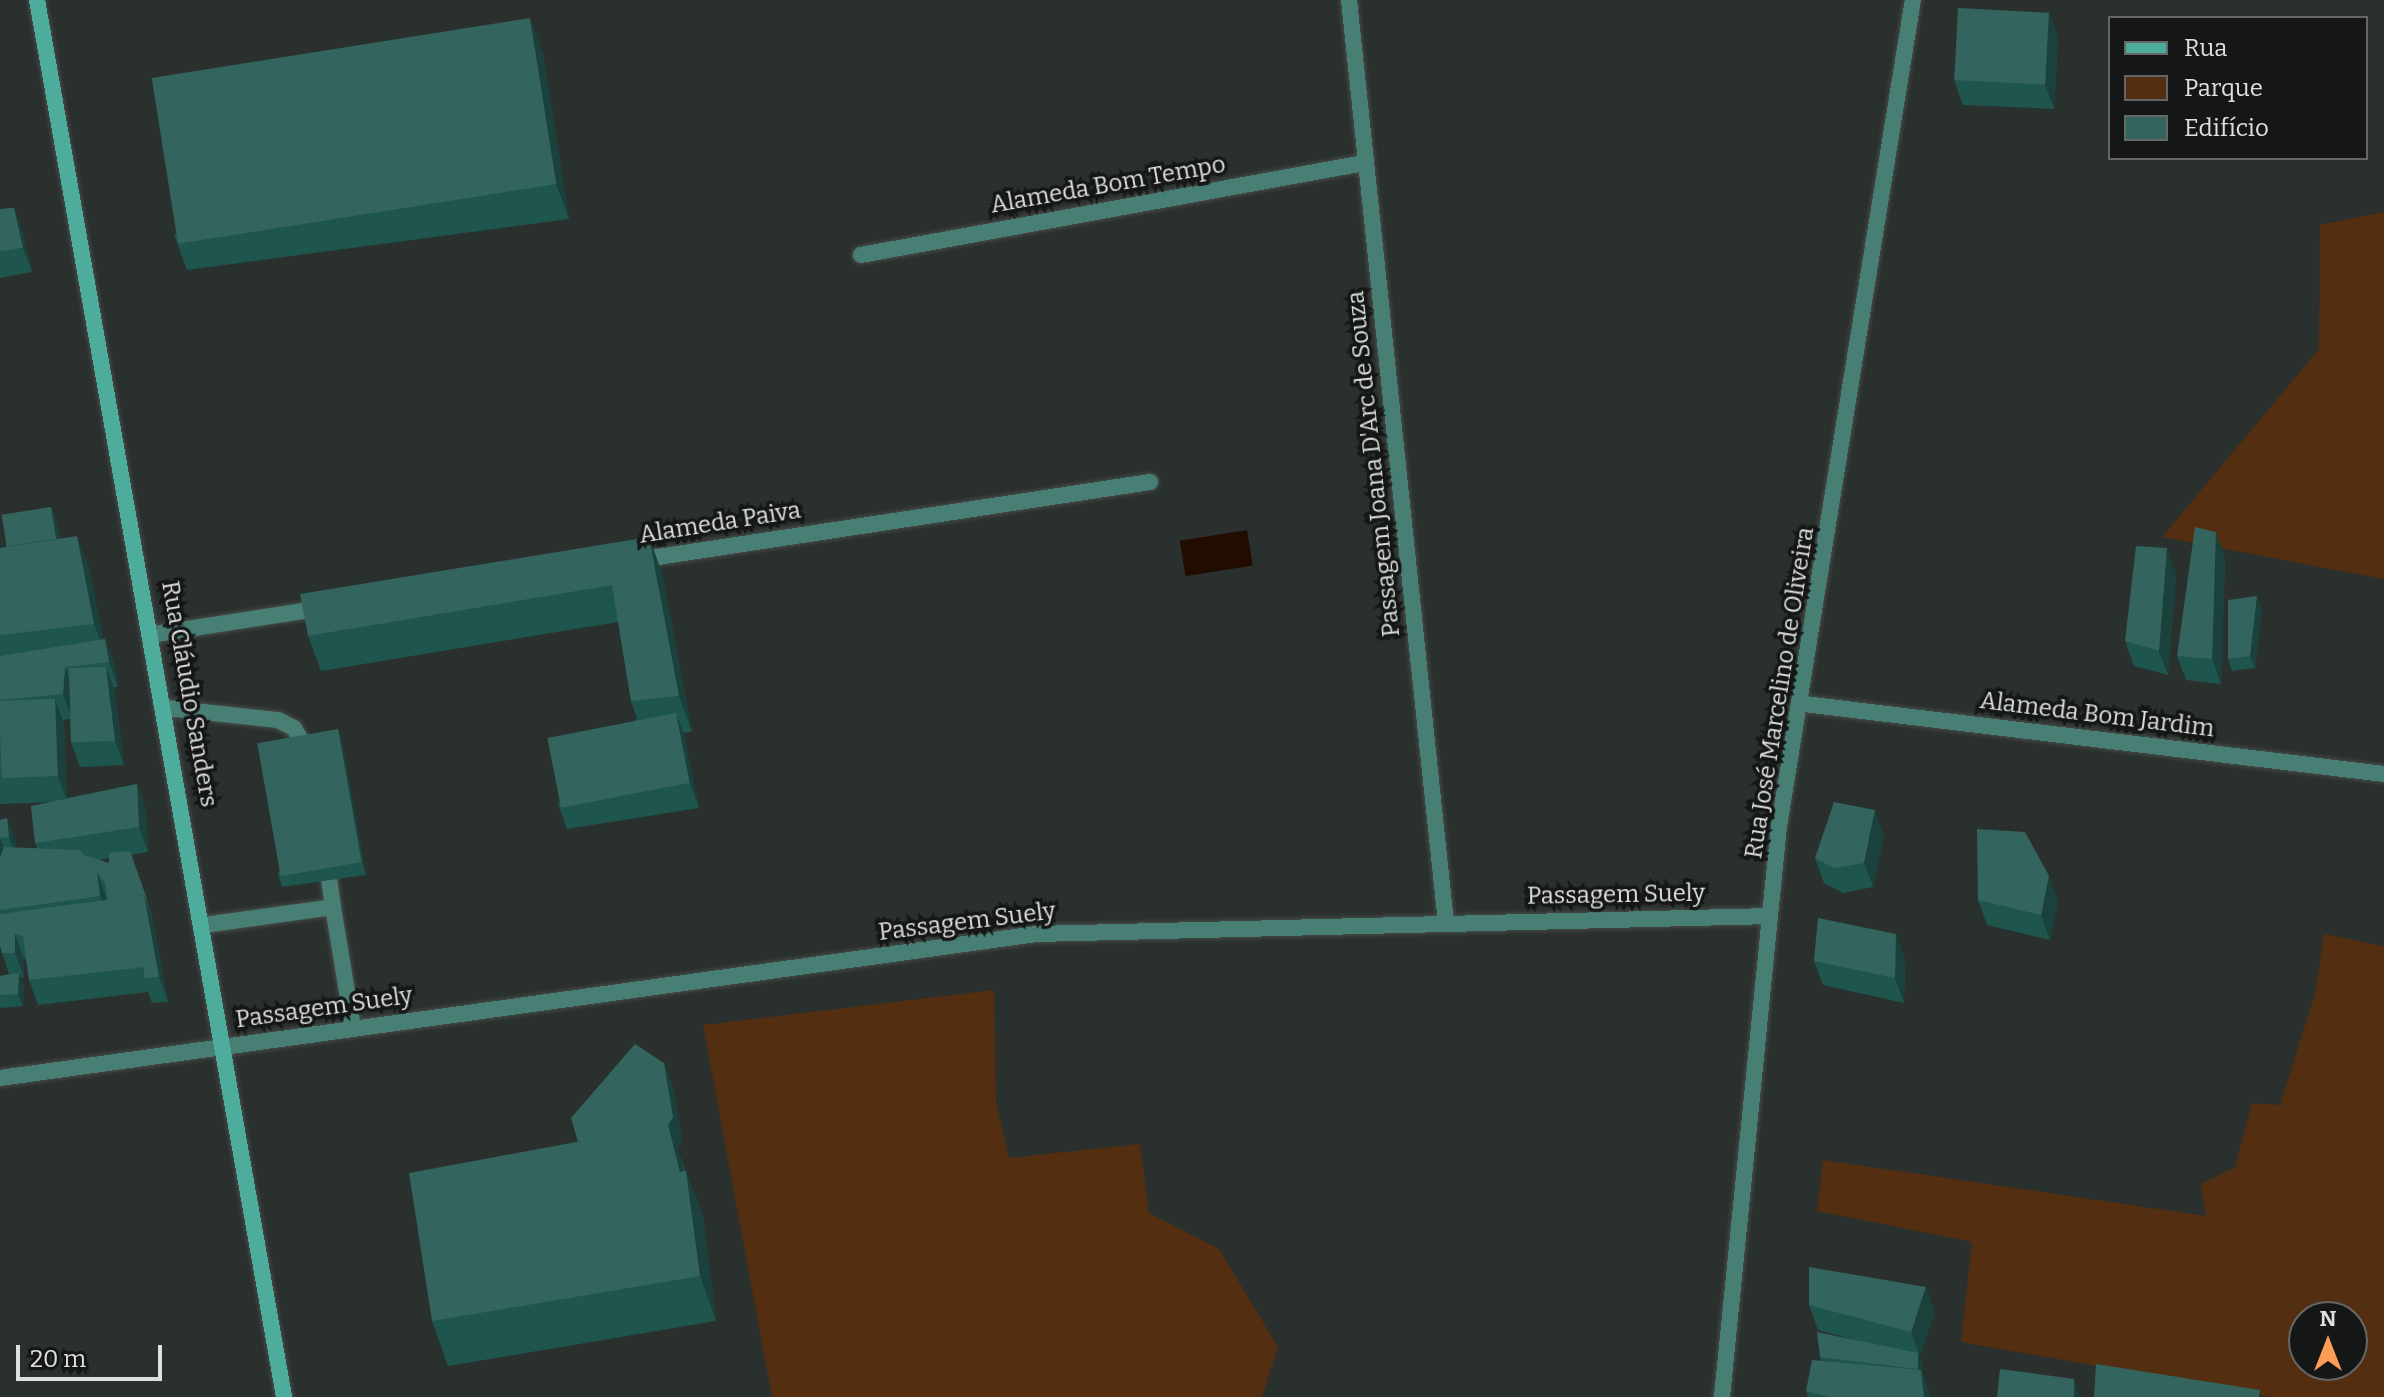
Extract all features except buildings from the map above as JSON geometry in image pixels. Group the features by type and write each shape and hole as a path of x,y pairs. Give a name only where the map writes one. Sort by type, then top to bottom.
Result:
{"main road":[{"name":"Rua Cláudio Sanders","path":"37,0 155,634 284,1397"}],"street":[{"name":"Passagem Joana D'Arc de Souza","path":"1349,0 1446,923"},
{"name":"Rua José Marcelino de Oliveira","path":"1722,1397 1779,826 1804,704 1913,0"},
{"name":"Alameda Bom Tempo","path":"861,255 1364,163"},
{"name":"Alameda Paiva","path":"615,563 1150,482"},
{"path":"155,634 348,604"},
{"name":"Alameda Bom Jardim","path":"1804,704 2384,774"},
{"path":"167,708 278,720 294,728 306,749"},
{"path":"329,879 353,1028"},
{"path":"204,925 333,907"},
{"name":"Passagem Suely","path":"0,1078 1036,934 1770,916"}],"green space":[{"path":"2384,212 2384,579 2162,537 2319,349 2320,225"},
{"path":"2324,934 2384,946 2384,1397 2272,1397 1961,1342 1972,1242 1817,1211 1823,1160 2206,1216 2201,1184 2235,1167 2252,1103 2280,1105 2315,994"},
{"path":"994,990 996,1103 1009,1158 1140,1144 1149,1213 1219,1249 1278,1347 1262,1397 772,1397 703,1025"}],"shaded area":[{"path":"1247,530 1253,566 1185,576 1180,541"}]}
